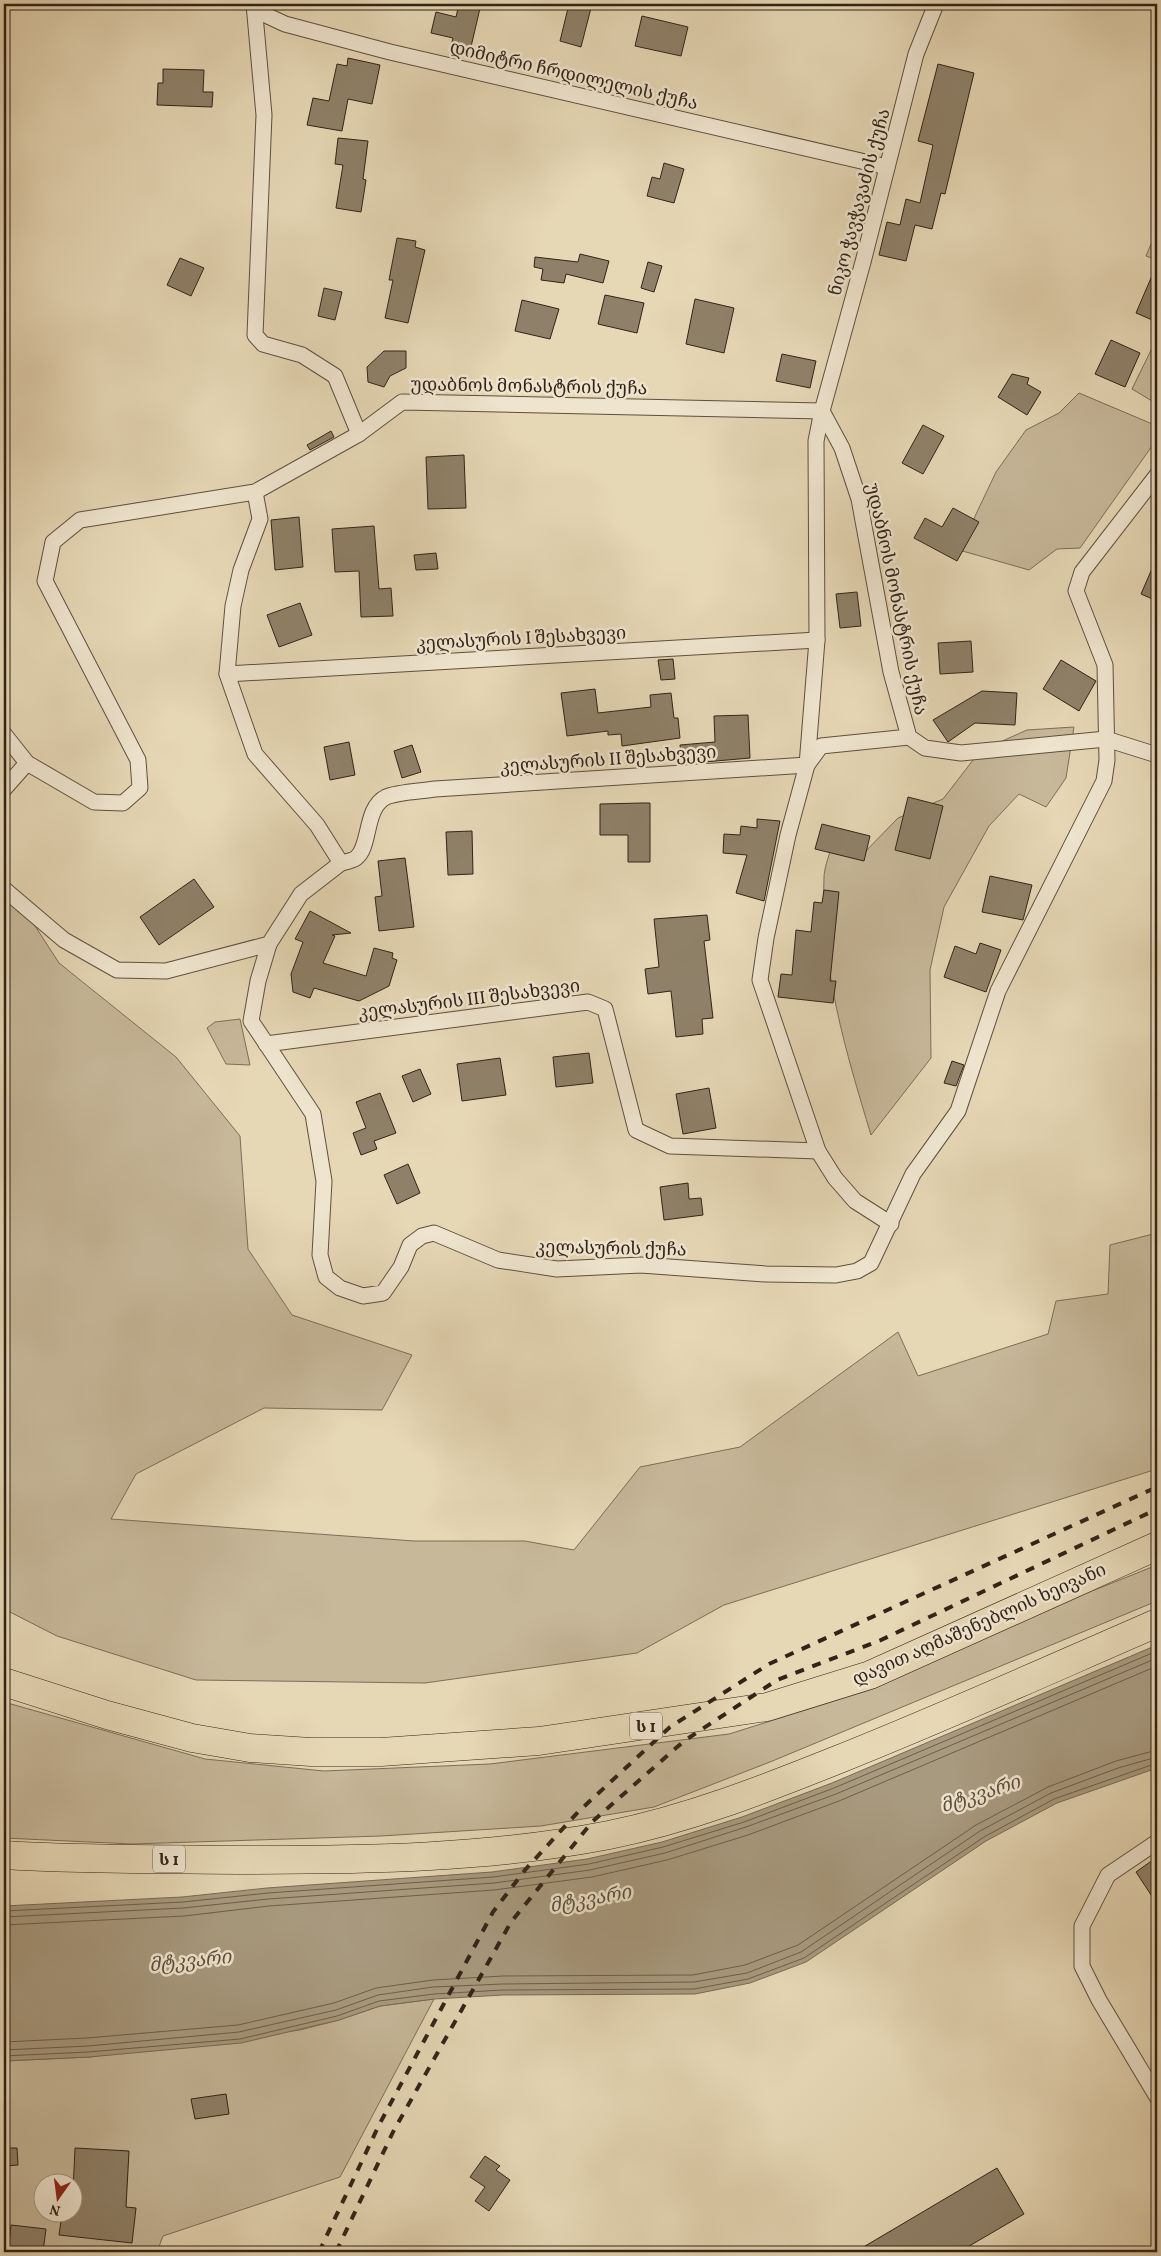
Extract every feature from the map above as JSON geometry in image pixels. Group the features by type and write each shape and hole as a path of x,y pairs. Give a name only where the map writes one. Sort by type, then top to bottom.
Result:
{"highway":[{"name":"დავით აღმაშენებლის ხეივანი","path":"4,1682 107,1715 183,1736 250,1748 310,1752 380,1752 539,1741 768,1707 860,1678 1157,1546"},
{"name":"ს 1","path":"4,1855 123,1859 333,1860 425,1856 524,1848 610,1834 730,1802 878,1743 1157,1623"}],"street":[{"name":"ნიკო ჭავჭავაძის ქუჩა","path":"891,1224 855,1201 835,1178 818,1150 760,980 766,938 788,835 807,764 817,640 816,441 822,411 916,54 936,4"},
{"name":"დიმიტრი ჩრდილელის ქუჩა","path":"255,7 285,24 390,52 887,167"},
{"path":"255,7 264,115 255,335 263,344 302,356 335,376 359,434"},
{"name":"უდაბნოს მონასტრის ქუჩა","path":"4,734 27,763 94,802 123,803 140,788 138,760 45,581 53,542 80,520 255,492 359,434 402,402 822,411 842,448 859,500 891,672 909,737 925,748 961,753 1106,739 1157,755"},
{"path":"891,1224 913,1174 958,1111 998,991 1104,781 1106,739 1105,665 1076,591 1082,572 1157,475"},
{"path":"255,492 260,519 242,570 233,606 227,674 255,754 317,825 341,863"},
{"name":"კელასურის I შესახვევი","path":"227,674 817,640"},
{"path":"807,764 821,746 909,737"},
{"path":"4,789 27,763"},
{"name":"კელასურის II შესახვევი","path":"341,863 355,858 363,849 368,826 379,804 386,797 435,789 807,764"},
{"name":"კელასურის ქუჩა","path":"341,863 301,894 269,944 258,981 251,1021 313,1114 324,1181 320,1255 326,1277 340,1288 363,1296 383,1293 401,1267 410,1245 422,1236 434,1233 498,1260 557,1268 641,1265 766,1274 836,1275 857,1271 871,1263 891,1224"},
{"path":"4,889 64,940 117,970 166,970 269,944"},
{"name":"კელასურის III შესახვევი","path":"266,1044 588,1002 605,1008 636,1130 670,1146 818,1150"},
{"path":"1157,1842 1108,1875 1082,1926 1082,1966 1099,2000 1157,2097"}],"shaded area":[{"path":"1157,230 1157,260 1146,256"},
{"path":"1157,338 1157,404 1132,389"},
{"path":"1079,393 1157,426 1157,439 1080,548 1057,549 1029,570 959,550 996,472 1026,430 1059,413"},
{"path":"1074,727 1066,778 1046,807 1019,794 989,826 944,907 930,970 931,1058 871,1135 844,1041 826,944 824,875 831,849 861,856 898,818 943,799 980,751 1027,730"},
{"path":"4,878 59,963 176,1057 240,1136 248,1249 292,1315 412,1355 382,1410 264,1408 136,1474 111,1519 414,1541 525,1541 574,1550 640,1467 740,1447 898,1332 918,1376 1048,1334 1056,1301 1108,1294 1110,1245 1157,1233 1157,1469 724,1605 637,1653 425,1683 196,1680 57,1636 4,1609"},
{"path":"240,1019 250,1065 226,1064 207,1028 215,1022"},
{"path":"1157,1565 1157,1601 770,1762 654,1807 541,1826 381,1836 132,1844 4,1838 4,1702 205,1759 324,1771 490,1764 729,1734 873,1689 1092,1591"},
{"path":"434,1999 340,2177 163,2236 157,2252 4,2252 4,2061 89,2057 300,2030 339,2020 380,2006"}],"water":[{"name":"მტკვარი","path":"1157,1645 1157,1768 1057,1803 986,1841 806,1962 750,1983 695,1994 503,1995 434,1999 380,2006 339,2020 241,2043 89,2057 4,2061 4,1906 182,1897 267,1888 492,1872 587,1859 662,1842 742,1817 832,1783"}],"building":[{"path":"459,4 481,4 470,51 451,46 453,38 431,33 436,12 456,17"},
{"path":"569,4 592,4 581,47 560,41"},
{"path":"642,16 688,27 681,56 635,46"},
{"path":"348,58 380,65 372,104 348,99 342,131 307,125 313,98 329,101 337,64 347,66"},
{"path":"938,64 974,73 945,194 941,193 932,229 915,225 906,261 879,255 887,222 900,225 906,199 920,203 933,145 918,141"},
{"path":"163,69 204,70 203,92 213,92 212,107 157,105 158,83 163,83"},
{"path":"338,138 368,141 363,179 366,180 361,212 336,208 343,165 335,164"},
{"path":"664,163 684,169 674,203 647,196 652,177 660,179"},
{"path":"397,238 416,241 415,247 425,250 408,323 385,318 393,280 389,280"},
{"path":"580,254 609,261 603,283 566,274 564,283 541,280 543,269 534,267 535,257 578,262"},
{"path":"180,258 204,268 191,296 167,285"},
{"path":"648,262 662,266 654,292 641,288"},
{"path":"1157,264 1157,322 1136,313"},
{"path":"324,288 342,292 335,320 318,316"},
{"path":"605,295 644,303 637,333 598,324"},
{"path":"695,299 734,308 724,353 686,344"},
{"path":"522,300 559,309 550,339 515,331"},
{"path":"1111,340 1140,353 1125,387 1095,374"},
{"path":"384,351 406,351 406,368 390,376 384,387 368,382 367,367"},
{"path":"782,354 816,361 810,388 776,381"},
{"path":"1012,374 1029,378 1027,384 1041,392 1027,415 998,397"},
{"path":"923,425 944,436 923,474 902,463"},
{"path":"331,431 334,437 310,450 307,445"},
{"path":"464,455 466,508 428,509 426,457"},
{"path":"953,508 979,522 957,561 914,538 925,518 942,527"},
{"path":"299,517 303,567 275,570 271,520"},
{"path":"374,526 379,589 391,588 393,616 361,617 359,571 335,572 332,529"},
{"path":"436,553 438,569 416,570 414,555"},
{"path":"1157,557 1157,601 1141,594"},
{"path":"857,592 861,626 840,628 836,594"},
{"path":"300,603 312,635 279,647 267,615"},
{"path":"971,641 973,672 940,674 938,643"},
{"path":"673,659 675,679 661,680 658,660"},
{"path":"1061,660 1096,681 1079,711 1043,689"},
{"path":"595,689 598,713 651,707 650,695 671,693 674,718 678,718 680,738 622,746 621,734 608,735 608,731 567,736 561,693"},
{"path":"982,691 1017,693 1015,725 975,723 948,742 933,720"},
{"path":"748,715 750,758 682,764 680,745 715,742 714,716"},
{"path":"349,742 355,775 330,780 324,747"},
{"path":"412,745 421,772 402,778 394,751"},
{"path":"908,797 943,806 930,859 895,850"},
{"path":"650,803 650,862 628,862 628,835 600,835 600,804"},
{"path":"757,819 780,821 764,901 736,893 747,855 723,853 724,834 740,835 741,826 757,828"},
{"path":"822,824 870,836 864,861 815,849"},
{"path":"472,831 473,874 448,875 446,832"},
{"path":"405,858 414,927 379,931 375,897 382,896 378,861"},
{"path":"990,876 1032,885 1023,920 982,912"},
{"path":"194,879 214,907 159,945 140,917"},
{"path":"824,890 839,892 830,981 836,981 833,1003 778,997 781,974 792,975 796,930 811,932 814,902 822,903"},
{"path":"310,911 351,933 332,935 335,936 323,963 366,976 374,948 393,953 392,958 397,960 389,986 359,1001 314,988 310,998 293,992 291,974 303,942 295,939"},
{"path":"707,915 710,940 704,941 713,1018 702,1019 703,1034 676,1037 671,991 648,994 645,969 659,967 654,919"},
{"path":"980,943 1001,950 986,992 944,977 955,946 976,954"},
{"path":"589,1053 593,1083 556,1087 553,1057"},
{"path":"500,1058 506,1095 462,1101 457,1064"},
{"path":"952,1061 964,1065 956,1086 944,1083"},
{"path":"420,1069 431,1094 413,1102 402,1076"},
{"path":"709,1088 716,1128 683,1134 676,1094"},
{"path":"380,1093 396,1133 374,1141 377,1149 361,1155 353,1133 366,1128 356,1102"},
{"path":"408,1164 420,1193 397,1204 384,1175"},
{"path":"688,1183 689,1199 701,1198 703,1215 664,1220 660,1187"},
{"path":"1157,1857 1157,1904 1136,1872"},
{"path":"226,2094 229,2114 195,2119 191,2099"},
{"path":"4,2148 17,2148 18,2165 4,2166"},
{"path":"75,2148 129,2151 126,2207 136,2208 132,2243 59,2235 61,2224 82,2224 82,2174 74,2174"},
{"path":"485,2156 500,2166 496,2170 510,2180 489,2211 475,2201 485,2187 470,2177"},
{"path":"997,2168 1024,2214 959,2252 855,2252"},
{"path":"11,2225 46,2229 43,2252 8,2252"}],"railway":[{"path":"319,2252 379,2125 493,1912 525,1870 578,1812 670,1727 769,1664 1157,1487"},
{"path":"336,2252 393,2132 511,1922 593,1821 684,1741 777,1680 881,1640 1157,1509"}]}
